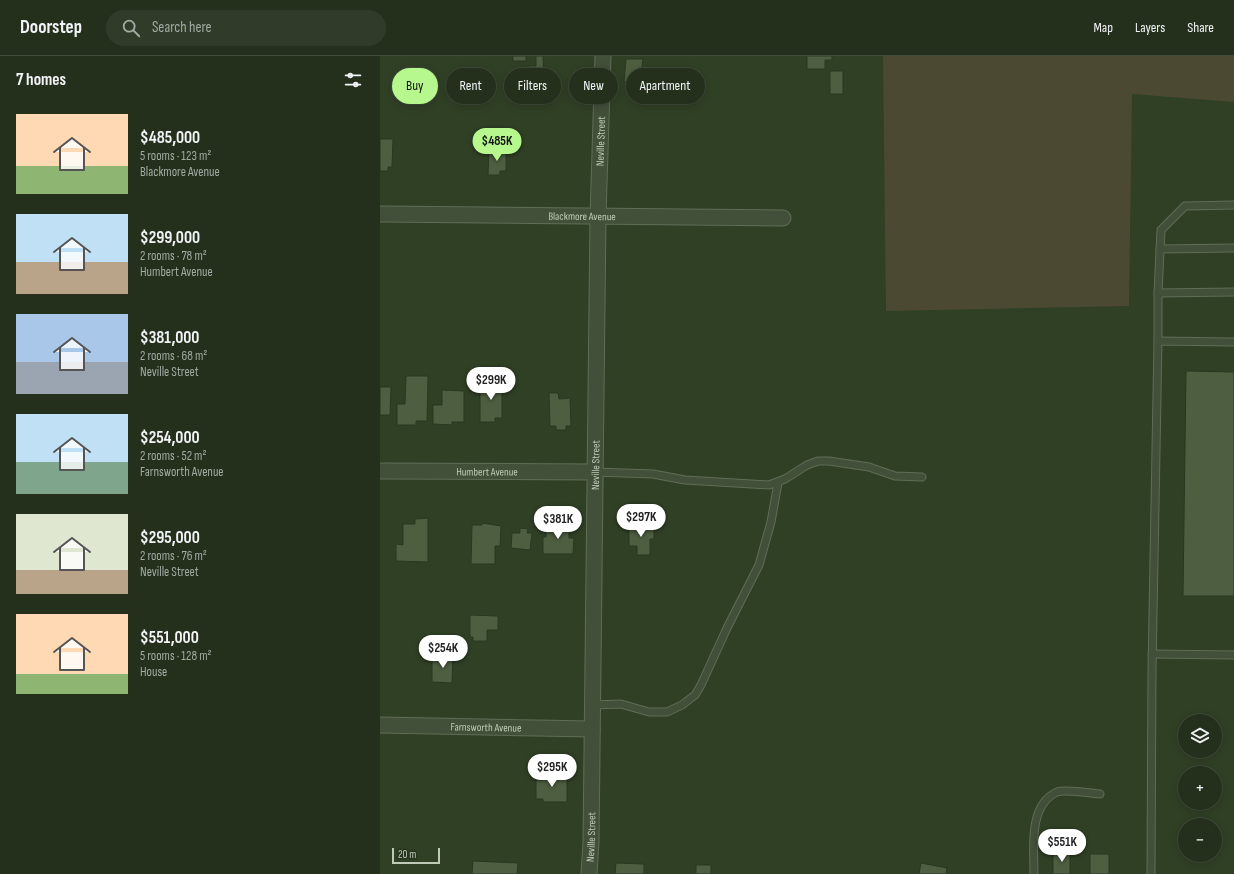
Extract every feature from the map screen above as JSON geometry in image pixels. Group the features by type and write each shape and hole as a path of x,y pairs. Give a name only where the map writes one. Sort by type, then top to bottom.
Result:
{"street":[{"name":"Neville Street","path":"589,874 591,859 594,472 598,216 603,56"},
{"name":"Blackmore Avenue","path":"380,214 783,218"},
{"name":"Humbert Avenue","path":"380,470 594,472"},
{"name":"Farnsworth Avenue","path":"380,725 592,729"}],"lane":[{"path":"1151,874 1152,654 1158,293 1161,230 1185,206 1234,206"},
{"path":"1160,249 1234,248"},
{"path":"1158,293 1234,292"},
{"path":"1158,341 1234,342"},
{"path":"594,472 653,474 685,480 769,485 778,483 807,465 818,462 869,467 903,477 922,477"},
{"path":"592,705 621,704 649,712 667,712 682,705 695,695 759,565 771,522 778,483"},
{"path":"1152,654 1234,655"},
{"path":"1034,874 1035,829 1038,814 1046,800 1058,792 1100,794"}],"shaded area":[{"path":"883,56 1234,56 1234,102 1132,94 1129,306 886,311"}],"building":[{"path":"513,56 526,56 526,61 513,61"},
{"path":"536,56 543,56 543,68 528,68 528,66 536,66"},
{"path":"807,56 832,56 832,60 825,60 825,69 807,69"},
{"path":"626,59 643,59 642,68 626,68 626,82 624,82"},
{"path":"830,71 843,71 843,94 830,94"},
{"path":"380,139 393,139 392,167 388,167 388,171 380,171"},
{"path":"489,147 497,147 497,151 506,152 506,171 500,171 500,175 488,175"},
{"path":"1186,371 1234,372 1234,596 1183,596"},
{"path":"406,376 428,376 427,421 416,421 416,425 397,425 397,404 405,404"},
{"path":"494,377 502,377 502,418 495,418 495,422 480,422 480,387 485,387 485,381 494,381"},
{"path":"380,387 391,387 390,415 380,415"},
{"path":"442,390 464,391 464,422 452,422 452,425 433,424 433,405 442,405"},
{"path":"549,393 558,393 559,399 570,398 571,426 566,426 566,430 556,430 556,426 550,426"},
{"path":"428,518 428,562 396,561 396,544 403,545 403,524 415,524 415,519"},
{"path":"482,523 501,526 500,546 495,546 495,564 471,564 472,525 482,525"},
{"path":"546,524 566,524 566,527 569,527 569,538 574,538 573,554 543,554 543,537 546,537"},
{"path":"629,524 654,524 654,539 650,539 650,555 637,555 637,546 629,546"},
{"path":"520,528 528,529 527,533 532,533 530,550 511,548 512,533 520,533"},
{"path":"470,615 498,616 498,630 487,630 487,641 473,641 473,637 470,637"},
{"path":"441,652 453,653 452,683 432,682 432,660 441,660"},
{"path":"543,774 567,774 567,802 543,802 543,799 536,799 536,780 543,780"},
{"path":"1053,852 1070,852 1070,874 1053,874"},
{"path":"1090,854 1109,854 1109,874 1090,874"},
{"path":"473,861 518,863 517,874 472,874"},
{"path":"616,863 644,864 644,874 615,874"},
{"path":"921,863 947,868 946,874 919,874"},
{"path":"696,865 711,865 711,874 696,874"}]}
